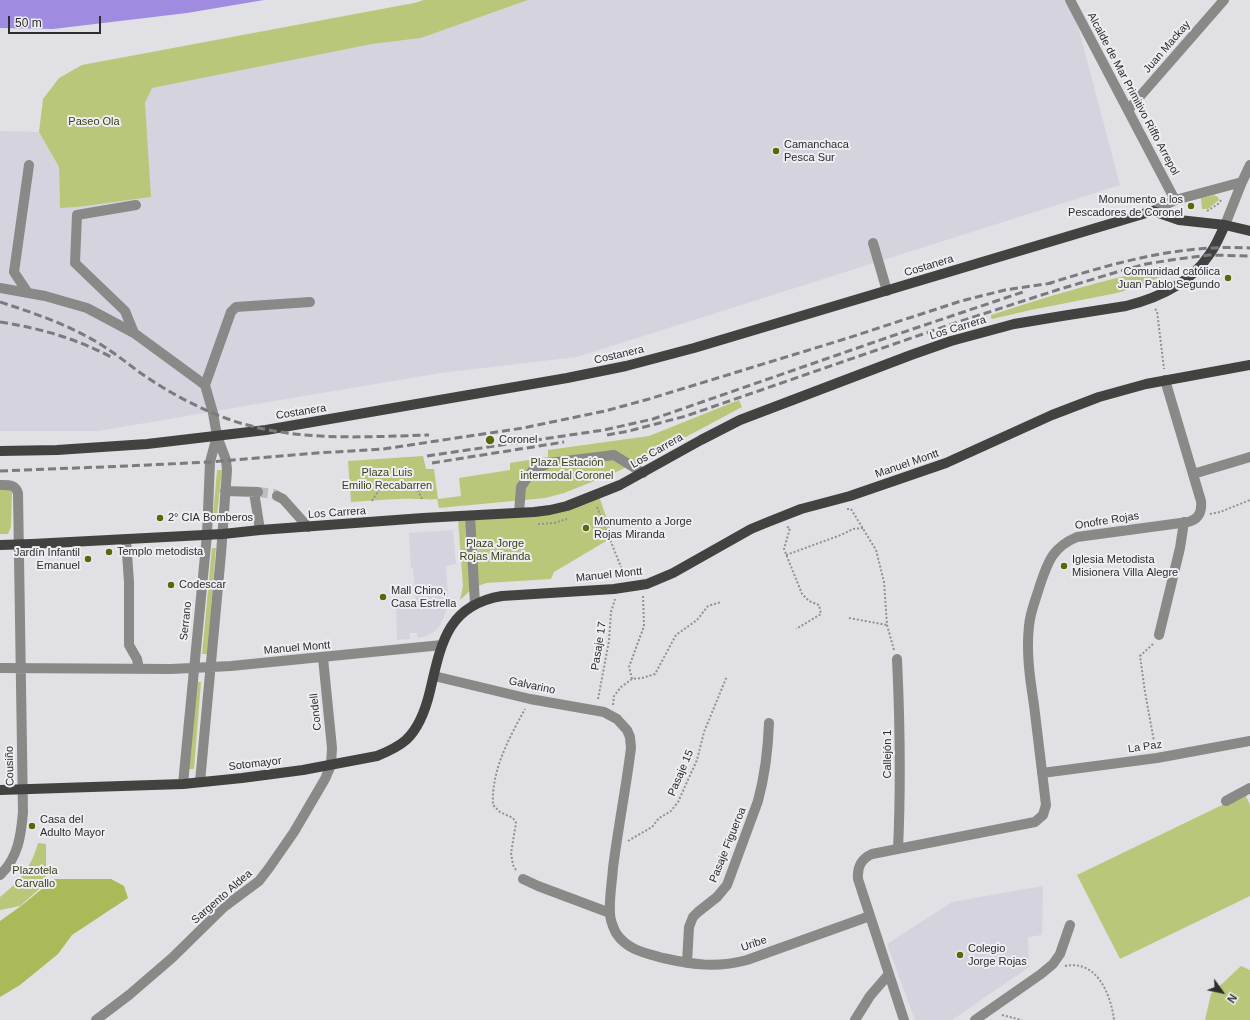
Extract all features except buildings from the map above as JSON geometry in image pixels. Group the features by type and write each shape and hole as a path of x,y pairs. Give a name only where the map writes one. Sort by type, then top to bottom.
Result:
{"main road":[{"path":"1153,211 1178,220 1225,225 1250,231"},
{"name":"Costanera","path":"0,451 147,444 266,430 481,394 626,366 694,348 1153,211"},
{"name":"Los Carrera","path":"0,545 223,534 260,530 519,513 550,510 567,506 620,485 700,440 740,420 951,341 990,330 1036,320 1126,306 1158,296 1177,286 1199,269 1214,248 1225,225"},
{"name":"Manuel Montt","path":"442,646 448,630 453,623 466,610 484,600 502,596 629,587 647,584 664,578 751,530 786,515 817,504 850,496 946,463 1052,415 1099,397 1132,387 1165,380 1250,365"},
{"name":"Sotomayor","path":"0,790 183,784 263,775 331,765 377,756 406,740 417,726 422,717 428,698 442,646"}],"street":[{"name":"Alcalde de Mar Primitivo Riffo Arrepol","path":"1070,0 1176,200"},
{"name":"Juan Mackay","path":"1128,110 1224,0"},
{"path":"28,293 14,272 29,165"},
{"path":"1225,225 1250,165"},
{"path":"1153,211 1176,200 1242,182"},
{"path":"134,333 125,311 76,263 77,215 136,205"},
{"path":"873,243 887,291"},
{"path":"0,288 45,296 87,308 134,333 205,386 231,312 236,307 310,302"},
{"path":"1165,380 1201,501 1199,515"},
{"name":"Serrano","path":"200,782 223,534 227,470 226,460 216,436 213,413 205,386"},
{"name":"Serrano","path":"183,784 207,535 210,462 216,436"},
{"path":"519,513 521,487 532,470 549,463 614,455 643,473"},
{"path":"1193,474 1250,457"},
{"name":"Cousiño","path":"0,485 12,485 18,493 23,812 20,838 14,856 1,874"},
{"path":"226,491 256,492 260,530"},
{"path":"277,496 283,499 308,527"},
{"name":"Onofre Rojas","path":"898,849 1035,822 1043,816 1046,805 1030,681 1028,644 1032,608 1049,560 1062,545 1077,537 1184,522 1194,520 1199,515"},
{"path":"470,516 475,604"},
{"path":"1159,635 1180,548 1184,522"},
{"path":"126,539 129,582 129,645 137,659 139,669"},
{"name":"Manuel Montt","path":"0,668 193,668 323,658 442,646"},
{"name":"Condell","path":"323,658 332,748 331,765"},
{"name":"Callejón 1","path":"897,659 901,757 898,849"},
{"name":"Galvarino","path":"434,676 530,699 597,710 611,715 622,724"},
{"name":"Pasaje Figueroa","path":"687,963 689,927 691,922 698,912 717,897 727,885 758,801 767,761 769,723"},
{"name":"Uribe","path":"622,724 630,737 631,748 615,849 610,913 616,933 626,944 633,949 648,954 687,963 716,965 737,963 870,916"},
{"name":"La Paz","path":"1042,773 1157,758 1250,742"},
{"name":"Sargento Aldea","path":"96,1020 135,990 172,958 224,907 259,881 294,832 325,779 331,765"},
{"path":"1226,801 1250,788"},
{"path":"898,849 867,856 858,868 858,879 904,1019"},
{"path":"523,879 610,913"},
{"path":"975,1020 1041,974 1052,964 1060,954 1070,925"},
{"path":"855,1020 870,996 889,974"}],"path":[{"path":"1193,221 1218,204 1232,184"},
{"path":"1158,311 1163,365"},
{"path":"372,502 380,488 415,485 422,499"},
{"path":"593,496 629,587"},
{"path":"1199,515 1220,512 1250,500"},
{"path":"844,509 851,509 876,550 884,582 887,625 897,659"},
{"path":"786,554 854,529 863,528"},
{"path":"784,549 802,594 809,601 819,605 821,614 796,629"},
{"path":"632,679 629,667 644,626 643,590"},
{"name":"Pasaje 17","path":"598,702 609,641 612,612 617,594"},
{"path":"611,715 614,696 622,687 632,679 655,674 676,635 698,620 708,606 721,602"},
{"path":"849,618 887,625"},
{"path":"1157,758 1140,656 1153,644 1159,635"},
{"name":"Pasaje 15","path":"615,849 652,828 659,818 671,811 678,802 697,760 704,732 727,676"},
{"path":"523,879 513,865 510,853 516,823 513,818 500,812 493,805 492,792 498,768 509,737 530,699"},
{"path":"1064,966 1080,966 1092,972 1100,979 1112,1006 1114,1020"},
{"path":"987,1011 1022,1020"}],"shaded area":[{"path":"0,0 264,0 187,13 53,29 0,28"},
{"path":"528,0 1071,0 1120,185 577,357 440,373 98,431 0,431 0,131 39,132 59,167 60,208 150,197 145,103 151,88 372,44 421,38"},
{"path":"453,530 456,564 446,566 448,597 452,597 452,607 446,608 445,615 439,627 434,632 421,638 417,637 417,633 410,633 410,639 397,640 396,608 416,605 413,568 411,568 409,533"},
{"name":"Colegio Jorge Rojas","path":"1043,886 1042,935 1028,937 1029,967 952,1020 915,1020 887,944 952,902"}],"green space":[{"name":"Paseo Ola","path":"424,0 528,0 421,38 372,44 152,88 145,103 151,197 60,208 59,167 39,132 43,99 59,78 82,65"},
{"path":"1214,195 1218,197 1219,200 1208,209 1202,209 1201,198"},
{"path":"1162,268 1175,268 1140,286 1117,293 991,318 991,315 1076,289 1119,277"},
{"name":"Plaza Estación intermodal Coronel","path":"739,400 742,407 654,454 612,474 564,493 545,498 439,508 437,499 399,499 351,502 348,461 423,456 426,469 434,469 438,499 461,496 459,478 510,470 510,463 548,457 548,450 649,436"},
{"path":"217,470 222,470 217,516 213,516"},
{"path":"0,488 9,489 12,493 11,527 8,534 0,534"},
{"name":"Plaza Jorge Rojas Miranda","path":"599,496 613,537 554,572 551,579 486,583 473,588 460,600 463,586 458,519 549,514"},
{"path":"212,548 216,548 207,654 202,654"},
{"path":"197,682 201,682 194,769 188,769"},
{"path":"1245,794 1250,805 1250,896 1120,959 1077,875"},
{"name":"Plazotela Carvallo","path":"38,843 46,844 46,883 20,906 0,910 0,897 24,873 32,860"},
{"path":"54,879 111,879 124,886 128,898 72,935 58,954 20,985 0,997 0,921"},
{"path":"1241,966 1250,970 1250,1020 1205,1020 1211,994"}],"tunnel":[{"path":"258,492 274,494 277,496"}],"railway":[{"path":"1047,284 1122,262 1172,252 1198,249 1250,248"},
{"path":"607,435 629,431 686,416 949,325 1117,272 1146,264 1209,255 1250,256"},
{"path":"0,471 210,462 383,449 523,428 605,411 649,399 848,338 961,301 1005,290 1052,283"},
{"path":"427,456 604,430 653,419 1026,291"},
{"path":"0,302 64,325 88,337 106,347 162,387 194,405 228,419 253,426 302,435 353,437 429,435"},
{"path":"0,322 29,327 70,339 111,357"},
{"path":"432,463 564,442"}],"place":[{"name":"Camanchaca Pesca Sur","path":"776,151"},
{"name":"Monumento a los Pescadores de Coronel","path":"1191,206"},
{"name":"Comunidad católica Juan Pablo Segundo","path":"1228,278"},
{"name":"Coronel","path":"490,440"},
{"name":"2° CIA Bomberos","path":"160,518"},
{"name":"Monumento a Jorge Rojas Miranda","path":"586,528"},
{"name":"Templo metodista","path":"109,552"},
{"name":"Jardín Infantil Emanuel","path":"88,559"},
{"name":"Iglesia Metodista Misionera Villa Alegre","path":"1064,566"},
{"name":"Codescar","path":"171,585"},
{"name":"Mall Chino, Casa Estrella","path":"383,597"},
{"name":"Casa del Adulto Mayor","path":"32,826"},
{"name":"Colegio Jorge Rojas","path":"960,955"}],"park label":[{"name":"Plaza Luis Emilio Recabarren","path":"387,479"}]}
